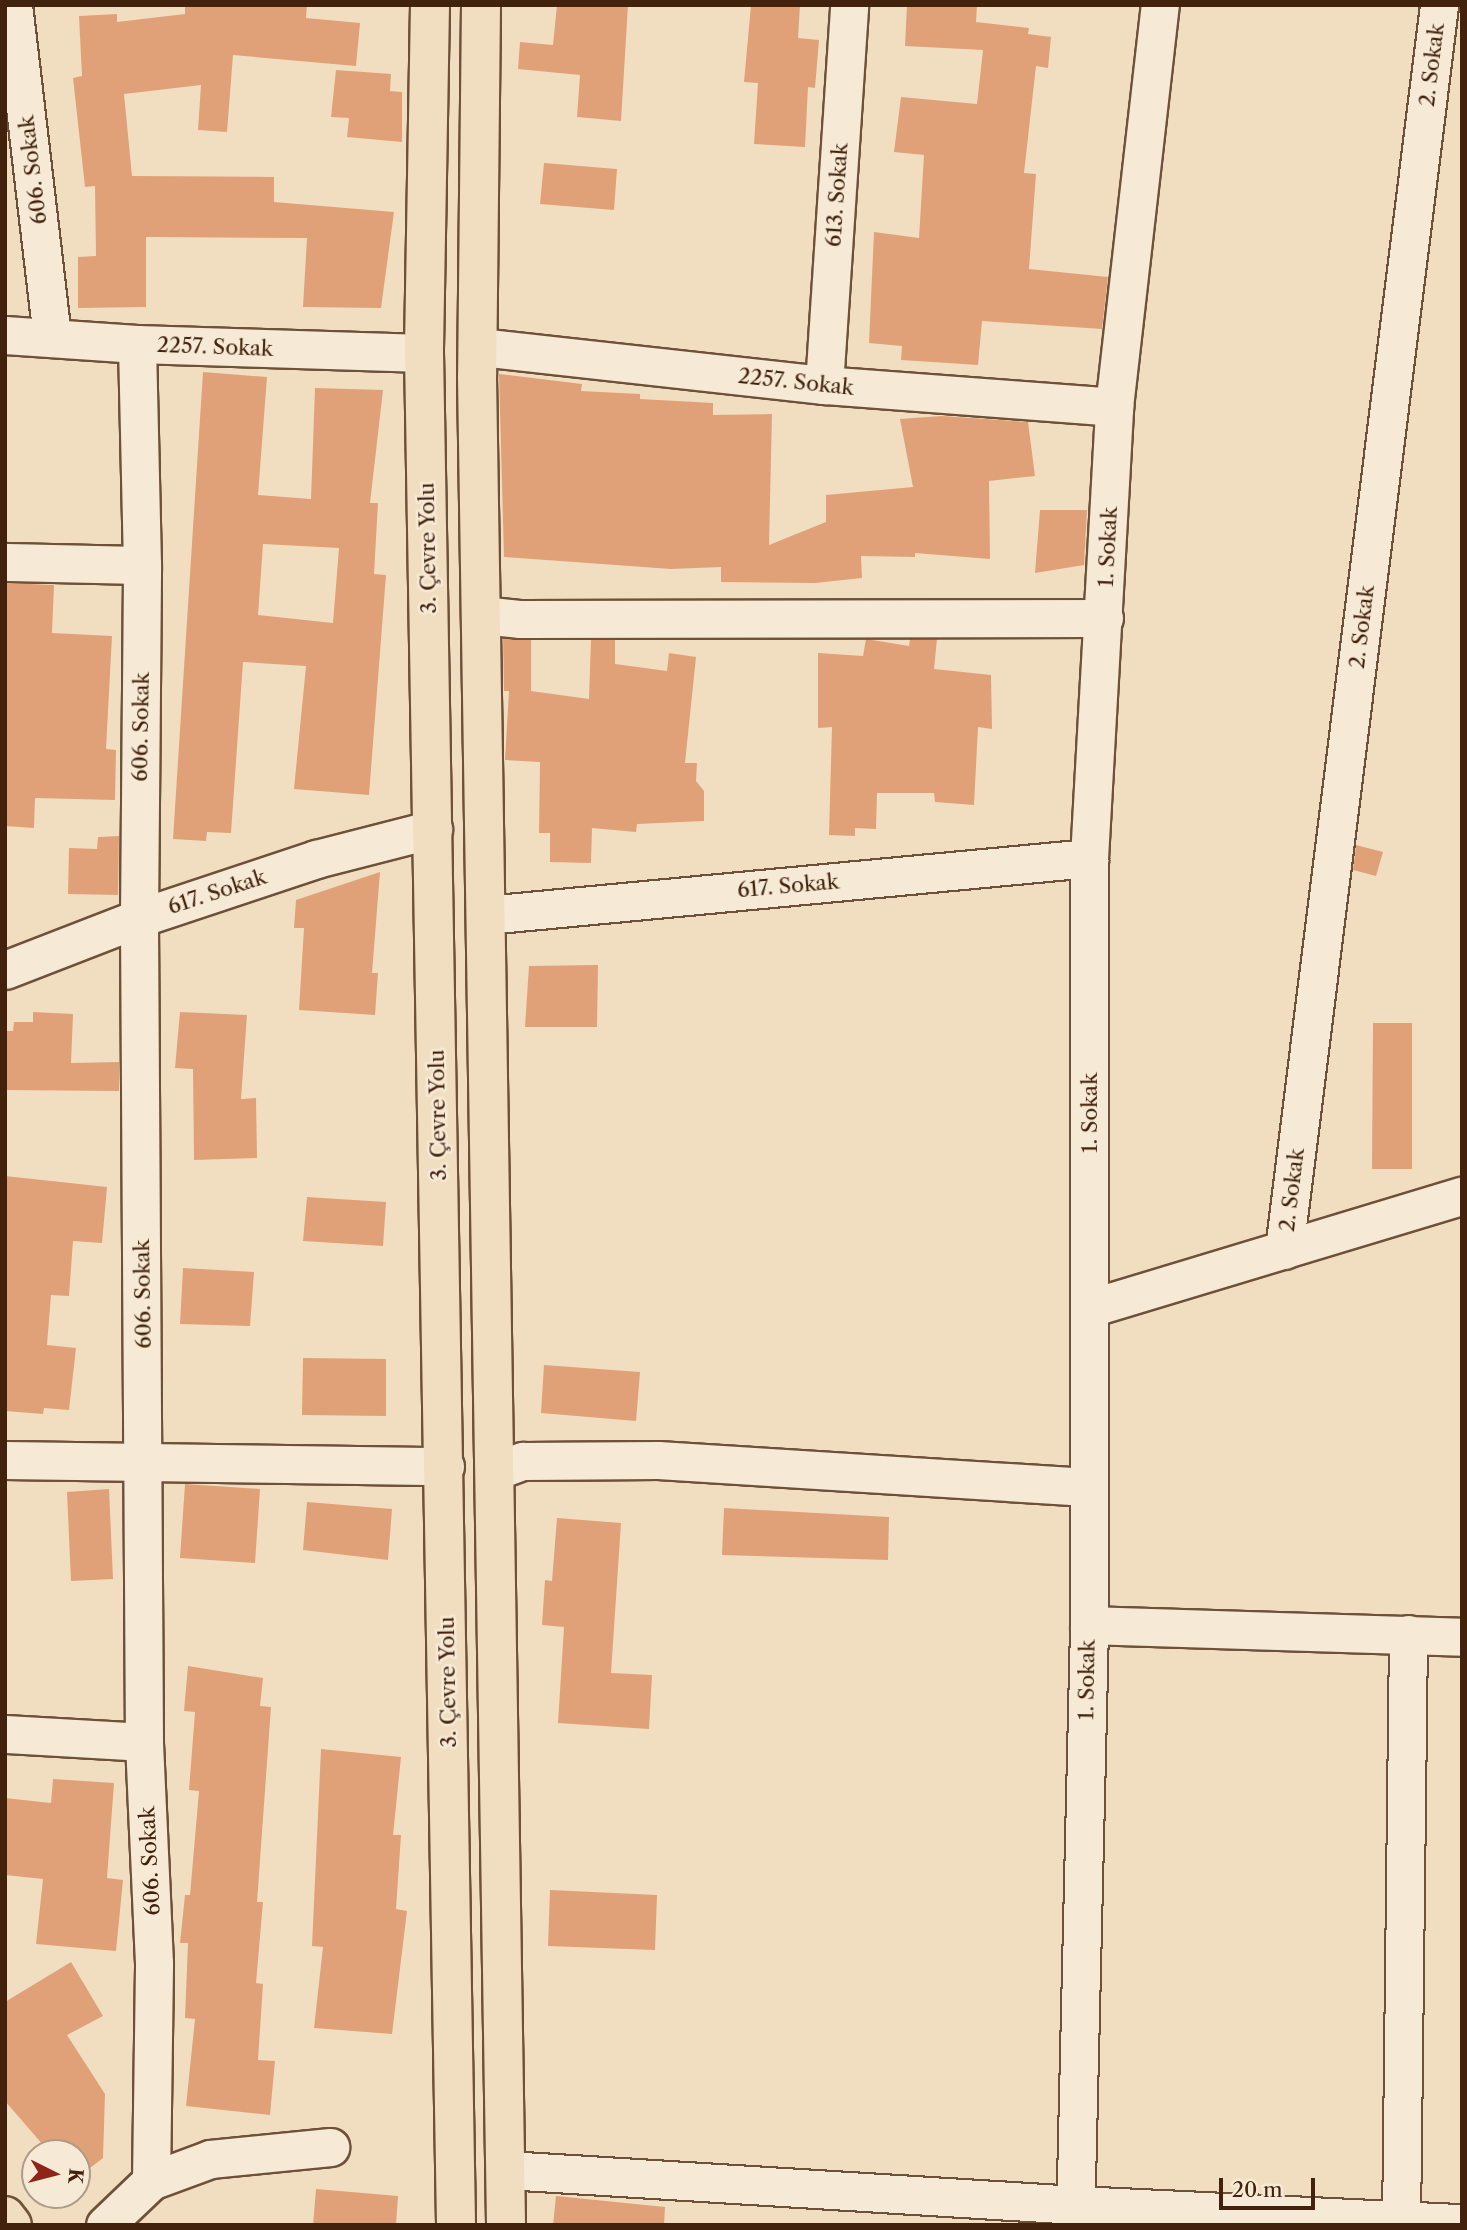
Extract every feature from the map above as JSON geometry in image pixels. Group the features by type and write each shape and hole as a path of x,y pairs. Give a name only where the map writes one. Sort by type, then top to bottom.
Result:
{"main road":[{"name":"3. Çevre Yolu","path":"430,5 424,353 456,2225"},
{"path":"481,5 481,615 506,2225"},
{"path":"5,2216 12,2225"}],"street":[{"name":"606. Sokak","path":"13,5 52,335"},
{"name":"613. Sokak","path":"824,385 849,5"},
{"name":"1. Sokak","path":"1075,2215 1088,1625 1089,858 1114,407 1160,5"},
{"name":"2. Sokak","path":"1284,1250 1439,5"},
{"name":"2257. Sokak","path":"5,334 52,335 137,344 424,353"},
{"name":"606. Sokak","path":"137,344 142,565 139,918 145,1462 144,1742 154,1963 151,2181"},
{"name":"2257. Sokak","path":"479,347 824,385 1114,407"},
{"path":"5,562 142,565"},
{"path":"481,615 519,620 1104,618"},
{"name":"617. Sokak","path":"5,970 139,918 316,859 433,829"},
{"name":"617. Sokak","path":"486,915 1089,858"},
{"path":"1090,1308 1462,1196"},
{"path":"5,1460 445,1466"},
{"path":"495,1471 523,1461 658,1461 1087,1487"},
{"path":"1088,1625 1462,1637"},
{"path":"1401,2223 1408,1634"},
{"path":"5,1734 144,1742"},
{"path":"105,2225 151,2181 210,2159 330,2147"},
{"path":"506,2170 1075,2215 1462,2223"}],"building":[{"path":"185,5 307,5 306,18 360,23 356,66 233,55 227,132 198,130 201,85 124,94 132,176 274,177 274,202 394,212 381,308 303,307 307,238 146,237 146,307 78,308 78,257 96,256 95,186 85,187 73,78 82,76 79,16 117,14 117,22 185,14"},
{"path":"557,5 628,5 621,121 577,117 580,75 518,69 520,42 553,45"},
{"path":"751,5 800,5 798,38 819,40 815,88 808,87 805,147 754,144 758,83 744,82"},
{"path":"907,5 977,5 976,22 1029,28 1028,34 1051,37 1048,68 1036,66 1024,173 1036,174 1029,269 1108,277 1102,329 982,321 978,365 901,360 902,346 869,343 874,232 919,238 924,155 894,152 901,97 977,104 983,50 905,46"},
{"path":"336,70 391,74 390,91 402,92 402,142 347,137 349,118 331,117"},
{"path":"544,163 617,169 614,210 540,204"},
{"path":"203,372 267,377 258,495 311,499 315,388 383,390 370,503 378,503 374,574 386,575 369,795 294,789 306,666 243,662 231,833 207,832 206,841 173,839","holes":["263,544 339,548 333,623 258,615"]},
{"path":"499,374 582,384 581,391 640,394 640,399 713,403 713,415 772,414 769,545 826,522 826,495 913,487 900,419 942,416 1028,422 1035,476 989,481 990,559 915,553 915,557 861,556 862,578 815,583 721,582 721,567 671,569 504,557"},
{"path":"1040,510 1087,510 1084,565 1035,573"},
{"path":"5,583 54,585 52,633 112,636 106,749 116,750 115,800 35,798 34,828 5,826"},
{"path":"503,638 531,640 531,691 589,699 591,640 615,640 615,664 667,671 669,653 696,657 685,763 697,763 696,781 704,791 704,821 637,824 636,832 592,828 591,863 550,862 550,833 539,833 540,762 505,760 509,691 504,691"},
{"path":"866,639 909,646 910,639 937,639 934,669 991,675 992,729 978,727 974,805 935,802 934,793 877,793 876,829 855,828 855,836 829,835 832,727 818,728 818,653 863,656"},
{"path":"119,836 118,895 68,894 69,848 97,849 98,837"},
{"path":"1356,845 1383,852 1376,876 1353,870"},
{"path":"380,872 372,973 378,973 375,1015 299,1010 304,928 294,928 296,900"},
{"path":"598,965 597,1027 525,1027 529,966"},
{"path":"33,1012 73,1014 71,1063 119,1062 119,1091 5,1090 5,1031 13,1031 14,1022 33,1022"},
{"path":"180,1012 247,1015 241,1099 256,1098 257,1158 194,1160 193,1069 175,1068"},
{"path":"1373,1023 1412,1023 1412,1169 1372,1169"},
{"path":"5,1176 107,1187 102,1243 73,1241 69,1296 51,1295 47,1345 76,1348 69,1410 44,1408 43,1414 5,1411"},
{"path":"307,1197 386,1202 383,1246 303,1241"},
{"path":"183,1268 254,1272 250,1326 180,1324"},
{"path":"303,1358 386,1359 386,1416 302,1415"},
{"path":"544,1365 640,1372 636,1421 541,1413"},
{"path":"185,1484 260,1489 255,1563 180,1558"},
{"path":"109,1489 113,1579 71,1581 67,1492"},
{"path":"307,1502 392,1509 388,1560 303,1550"},
{"path":"724,1508 889,1517 888,1560 722,1555"},
{"path":"557,1518 621,1523 611,1673 652,1675 649,1729 558,1723 564,1627 542,1625 545,1580 552,1581"},
{"path":"188,1666 263,1678 260,1706 271,1707 257,1902 263,1902 256,1983 263,1984 258,2060 275,2061 270,2115 186,2106 195,2019 185,2018 188,1943 180,1943 185,1895 190,1895 199,1791 189,1790 195,1712 184,1711"},
{"path":"321,1749 401,1757 393,1835 401,1835 396,1909 407,1911 392,2034 314,2028 323,1947 312,1946"},
{"path":"53,1779 114,1783 107,1878 123,1880 116,1951 36,1944 43,1879 5,1875 5,1798 51,1803"},
{"path":"550,1890 657,1895 655,1950 548,1946"},
{"path":"71,1962 103,2016 67,2035 105,2094 103,2158 91,2167 91,2139 38,2139 5,2101 5,2002"},
{"path":"316,2189 398,2196 396,2225 313,2225"},
{"path":"556,2196 665,2207 664,2225 553,2225"}]}
